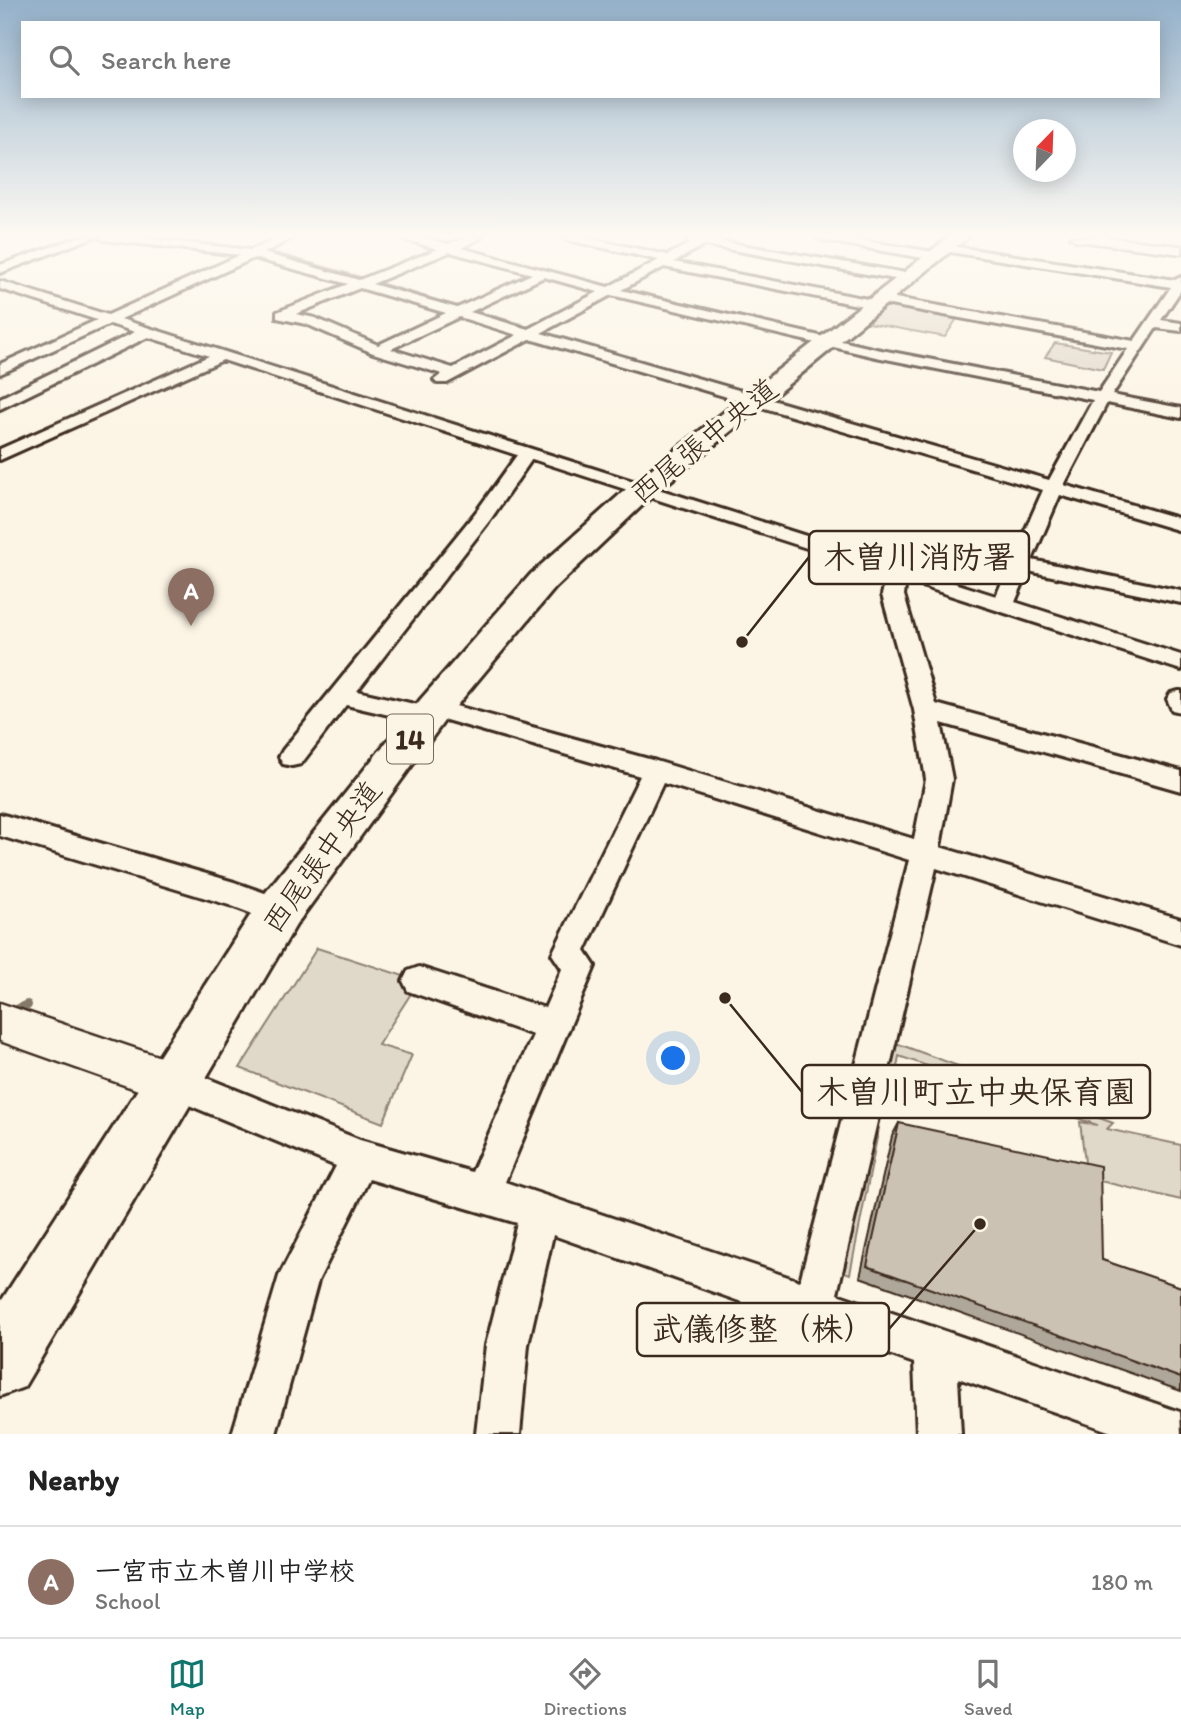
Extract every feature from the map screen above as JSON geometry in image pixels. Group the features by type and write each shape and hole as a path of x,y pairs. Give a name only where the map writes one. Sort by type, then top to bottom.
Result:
{"main road":[{"name":"西尾張中央道","path":"0,1363 279,911 431,712 543,581 643,489 872,304"}],"street":[{"path":"61,304 1181,663"},
{"path":"0,370 142,304"},
{"path":"312,304 282,315 310,321 448,377 585,304"},
{"path":"426,304 756,398 1181,525"},
{"path":"378,350 477,304"},
{"path":"666,304 825,341 1181,413"},
{"path":"1029,304 1137,346"},
{"path":"1003,605 1054,487 1103,397 1152,323 1173,304"},
{"path":"1152,323 1181,327"},
{"path":"0,404 148,332"},
{"path":"0,456 221,356"},
{"path":"292,757 483,516 528,452"},
{"path":"1021,564 1181,597"},
{"path":"814,1307 925,853 939,779 926,710 893,595 898,572"},
{"path":"341,696 431,712 656,771 1181,932"},
{"path":"926,710 1181,781"},
{"path":"481,1195 579,967 568,954 656,771"},
{"path":"0,825 234,894 279,911"},
{"path":"419,981 552,1026"},
{"path":"6,1029 172,1081 360,1158 538,1211 1180,1434"},
{"path":"254,1434 299,1276 360,1158"},
{"path":"498,1434 507,1345 538,1211"},
{"path":"934,1349 939,1434"}],"shaded area":[{"path":"873,304 958,317 945,337 852,320"},
{"path":"1055,343 1111,352 1103,369 1045,357"},
{"path":"317,948 419,981 378,1045 412,1055 383,1123 240,1068"},
{"path":"893,1042 1113,1123 1107,1129 1181,1145 1181,1200 1087,1178 1080,1122 1097,1125 899,1056 893,1089 883,1085"},
{"path":"869,1127 879,1128 850,1274 836,1269"}],"building":[{"path":"899,1123 1100,1166 1102,1260 1181,1287 1181,1378 867,1266"}],"waterway":[{"path":"445,304 462,309"},
{"path":"471,311 521,325"},
{"path":"17,1010 27,1005"}],"place":[{"name":"一宮市立木曽川中学校","path":"191,626"},
{"name":"木曽川消防署","path":"742,642"},
{"name":"木曽川町立中央保育園","path":"725,998"},
{"name":"武儀修整（株）","path":"980,1224"}]}
